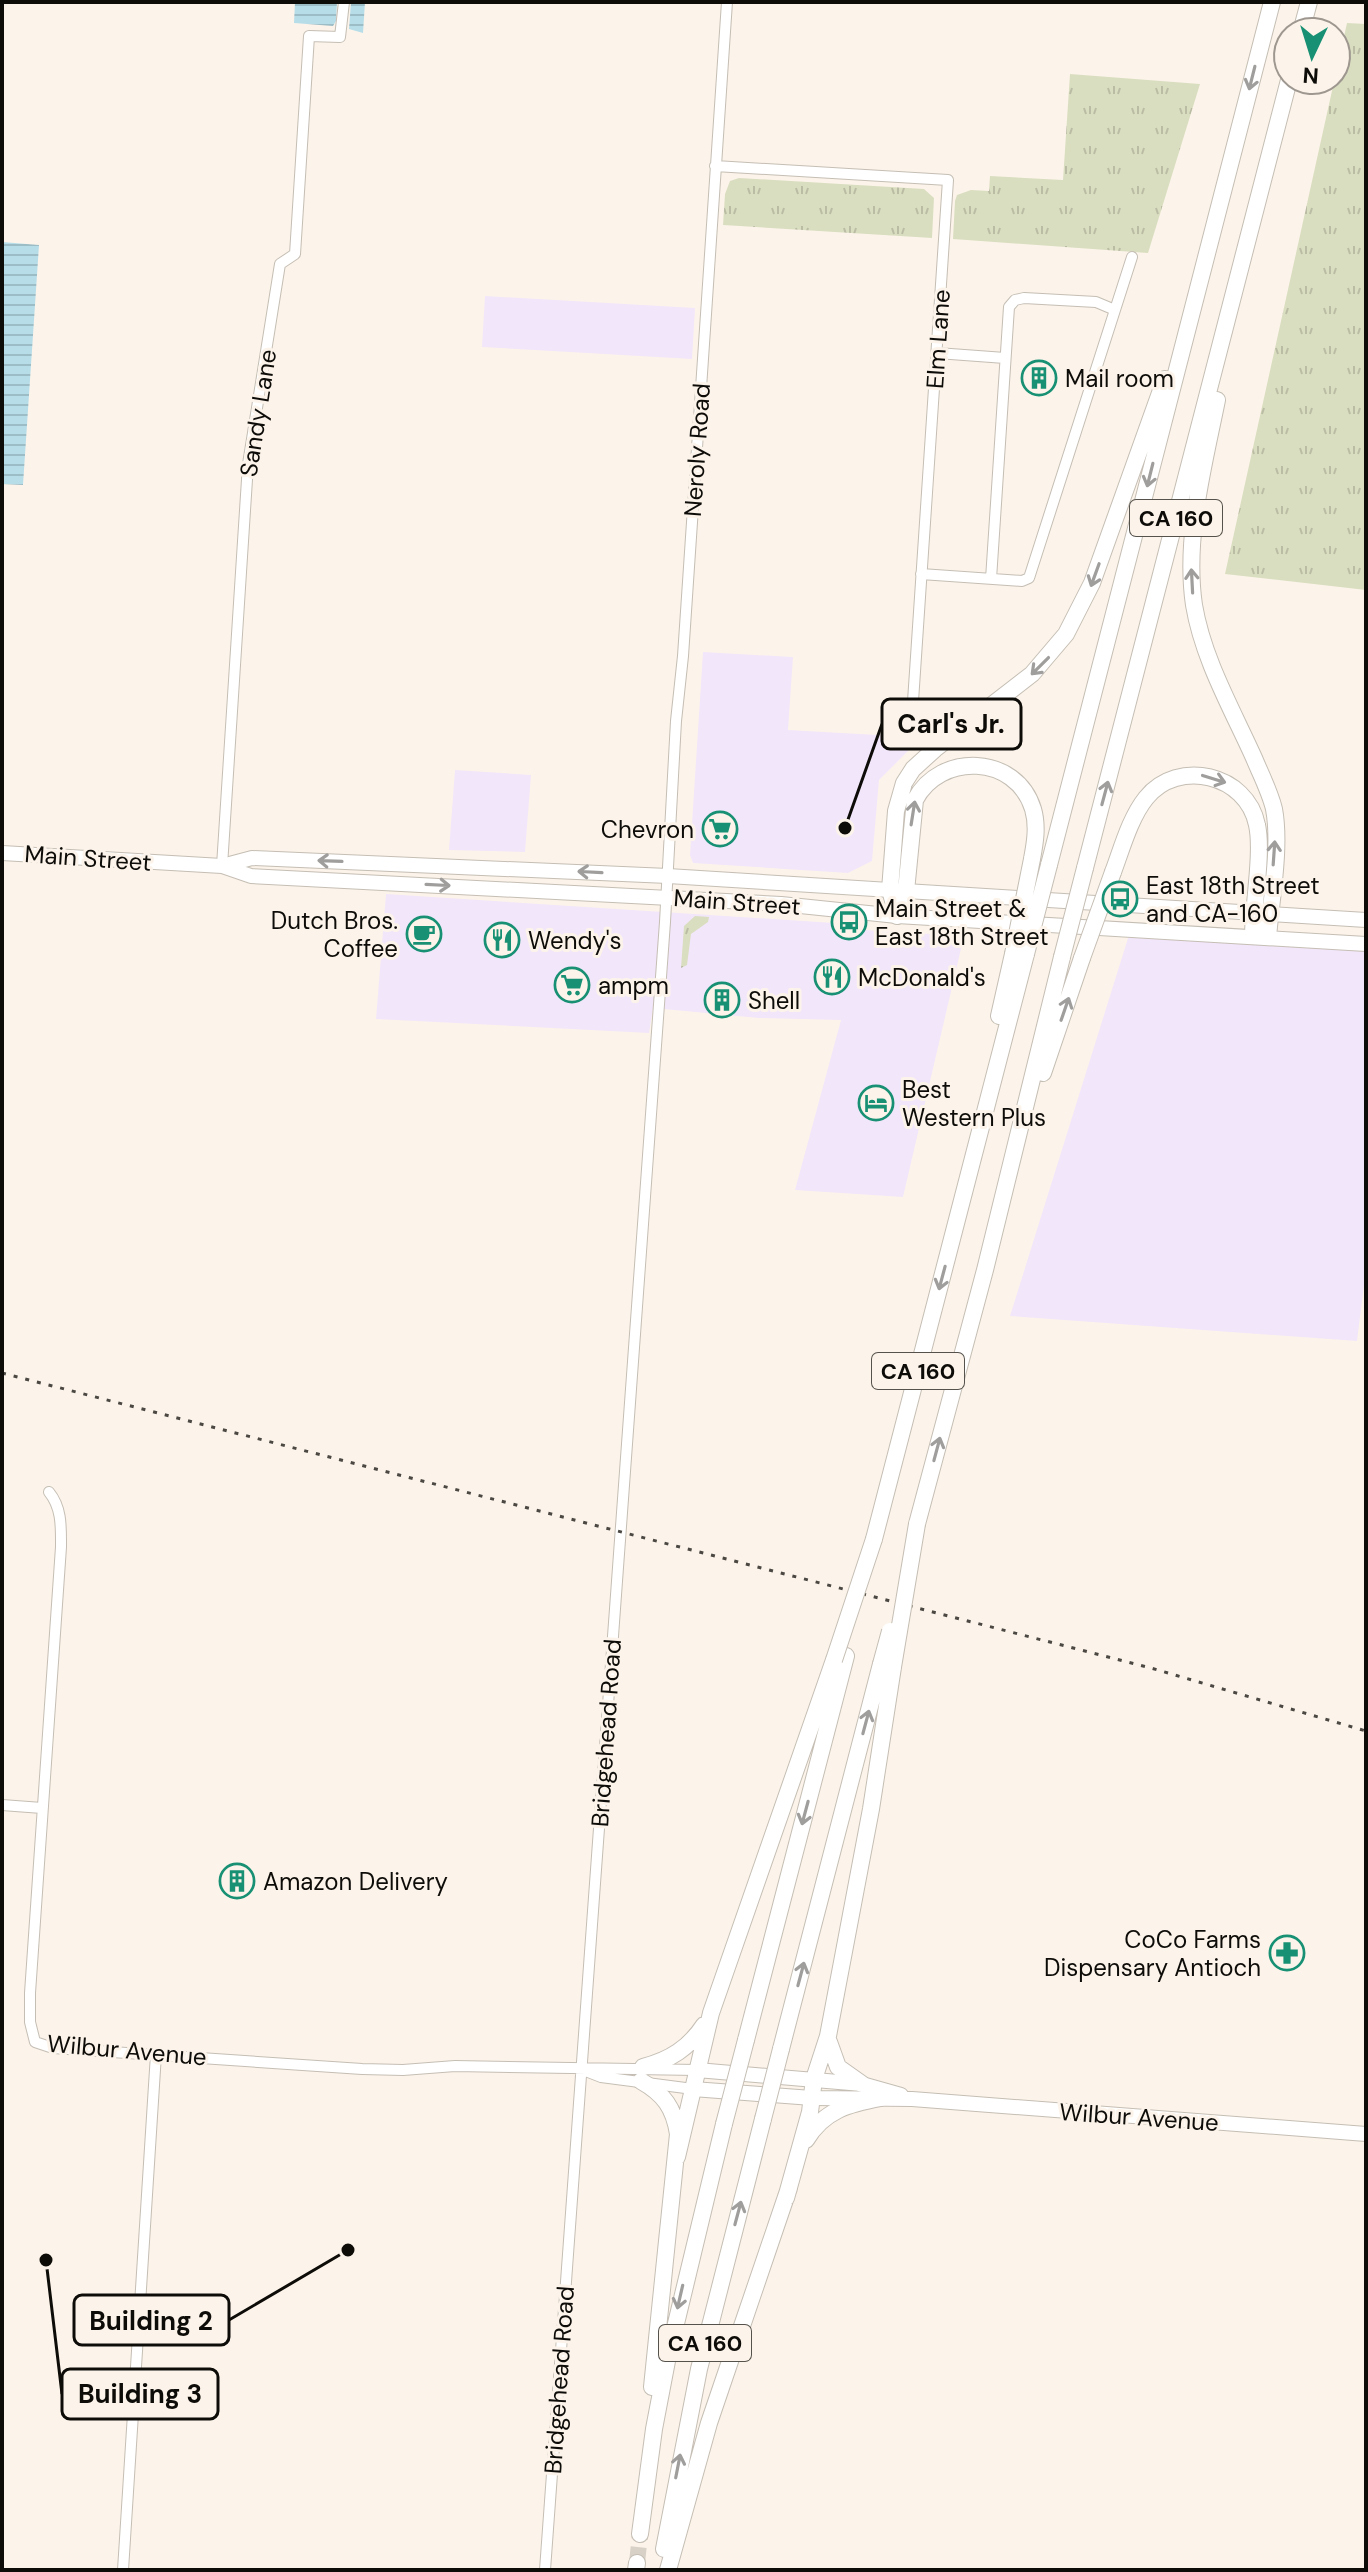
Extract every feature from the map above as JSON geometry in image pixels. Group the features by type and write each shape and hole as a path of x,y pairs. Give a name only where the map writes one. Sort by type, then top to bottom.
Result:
{"highway":[{"name":"CA 160","path":"640,2534 654,2429 677,2312 840,1658 962,1202 1020,954 1049,865 1272,2"},
{"name":"CA 160","path":"661,2570 696,2381 781,2049 887,1666 917,1524 985,1270 1062,957 1285,96"},
{"path":"1260,937 1275,838 1274,809 1203,640 1191,573 1196,516 1210,432 1223,365 1260,225 1266,168"},
{"path":"897,916 896,811 904,783 913,769 935,749 1032,674 1056,648 1076,618 1092,583 1197,291"},
{"path":"898,890 915,800 921,788 932,778 959,766 986,767 1000,772 1021,788 1029,799 1036,824 1020,954"},
{"path":"985,1270 998,1245 1037,1092 1082,958 1113,872 1146,798 1171,780 1198,775 1226,783 1247,801 1258,825 1262,913"},
{"path":"654,2429 650,2397 683,2121 711,2013 840,1658"},
{"path":"786,2198 812,2098 814,2079 828,2036 866,1839 887,1666"},
{"path":"677,2157 678,2134 673,2111 642,2074 688,2046 711,2013"},
{"path":"828,2036 838,2067 862,2084"},
{"path":"668,2570 709,2423 806,2139 821,2119 843,2107 881,2098"}],"main road":[{"name":"Main Street","path":"2,853 222,866 251,876 781,904 897,916 1366,944"},
{"name":"Main Street","path":"222,866 252,858 668,876 1366,920"},
{"name":"Wilbur Avenue","path":"697,2070 862,2084 912,2099"},
{"name":"Wilbur Avenue","path":"693,2089 812,2098 912,2099 1366,2134"}],"street":[{"name":"Sandy Lane","path":"222,866 248,464 280,264 295,254 309,36 340,37 344,2"},
{"name":"Neroly Road","path":"666,897 727,2"},
{"name":"Elm Lane","path":"715,166 948,180 911,731"},
{"path":"921,574 1022,581 1033,572 1132,257"},
{"path":"991,579 1009,307 1015,300 1024,298 1096,302 1115,310"},
{"path":"937,353 1005,358"},
{"name":"Bridgehead Road","path":"545,2570 666,897"},
{"name":"Wilbur Avenue","path":"49,1492 56,1500 61,1533 30,1993 30,2022 35,2042 53,2048 403,2070 455,2066 581,2069 602,2066 693,2089"},
{"path":"2,1805 42,1808"},
{"path":"123,2570 156,2054"},
{"name":"Wilbur Avenue","path":"642,2074 697,2070"}],"shaded area":[{"path":"485,296 695,308 692,359 482,347"},
{"path":"703,652 793,657 788,730 913,737 913,746 879,780 872,861 848,873 693,863 690,855"},
{"path":"455,770 531,775 525,852 449,850"},
{"path":"386,894 849,924 849,929 964,936 903,1197 795,1190 841,1020 759,1018 653,1008 649,1033 376,1019"},
{"path":"1129,935 1366,948 1366,1269 1357,1341 1010,1316"}],"green space":[{"path":"1352,23 1366,24 1366,590 1225,574 1331,96 1352,96"},
{"path":"1070,74 1200,84 1148,253 953,239 957,195 971,190 989,191 990,176 1063,180"},
{"path":"739,178 924,189 934,198 932,238 723,225 725,194 730,181"},
{"path":"695,916 709,917 708,922 691,934 687,965 681,968 684,926"}],"water":[{"path":"295,2 337,2 336,21 333,26 294,23"},
{"path":"351,2 365,2 363,33 349,29"},
{"path":"2,242 39,245 23,485 2,484"}],"tunnel":[{"path":"637,2563 640,2534"}],"railway":[{"path":"2,1373 1151,1668 1366,1731"}],"place":[{"name":"Mail room","path":"1039,378"},
{"name":"Carl's Jr.","path":"845,828"},
{"name":"Chevron","path":"720,829"},
{"name":"East 18th Street and CA-160","path":"1120,899"},
{"name":"Main Street & East 18th Street","path":"849,922"},
{"name":"Dutch Bros. Coffee","path":"424,934"},
{"name":"Wendy's","path":"502,940"},
{"name":"McDonald's","path":"832,977"},
{"name":"ampm","path":"572,985"},
{"name":"Shell","path":"722,1000"},
{"name":"Best Western Plus","path":"876,1103"},
{"name":"Amazon Delivery","path":"237,1881"},
{"name":"CoCo Farms Dispensary Antioch","path":"1287,1953"},
{"name":"Building 2","path":"348,2250"},
{"name":"Building 3","path":"46,2260"}]}
